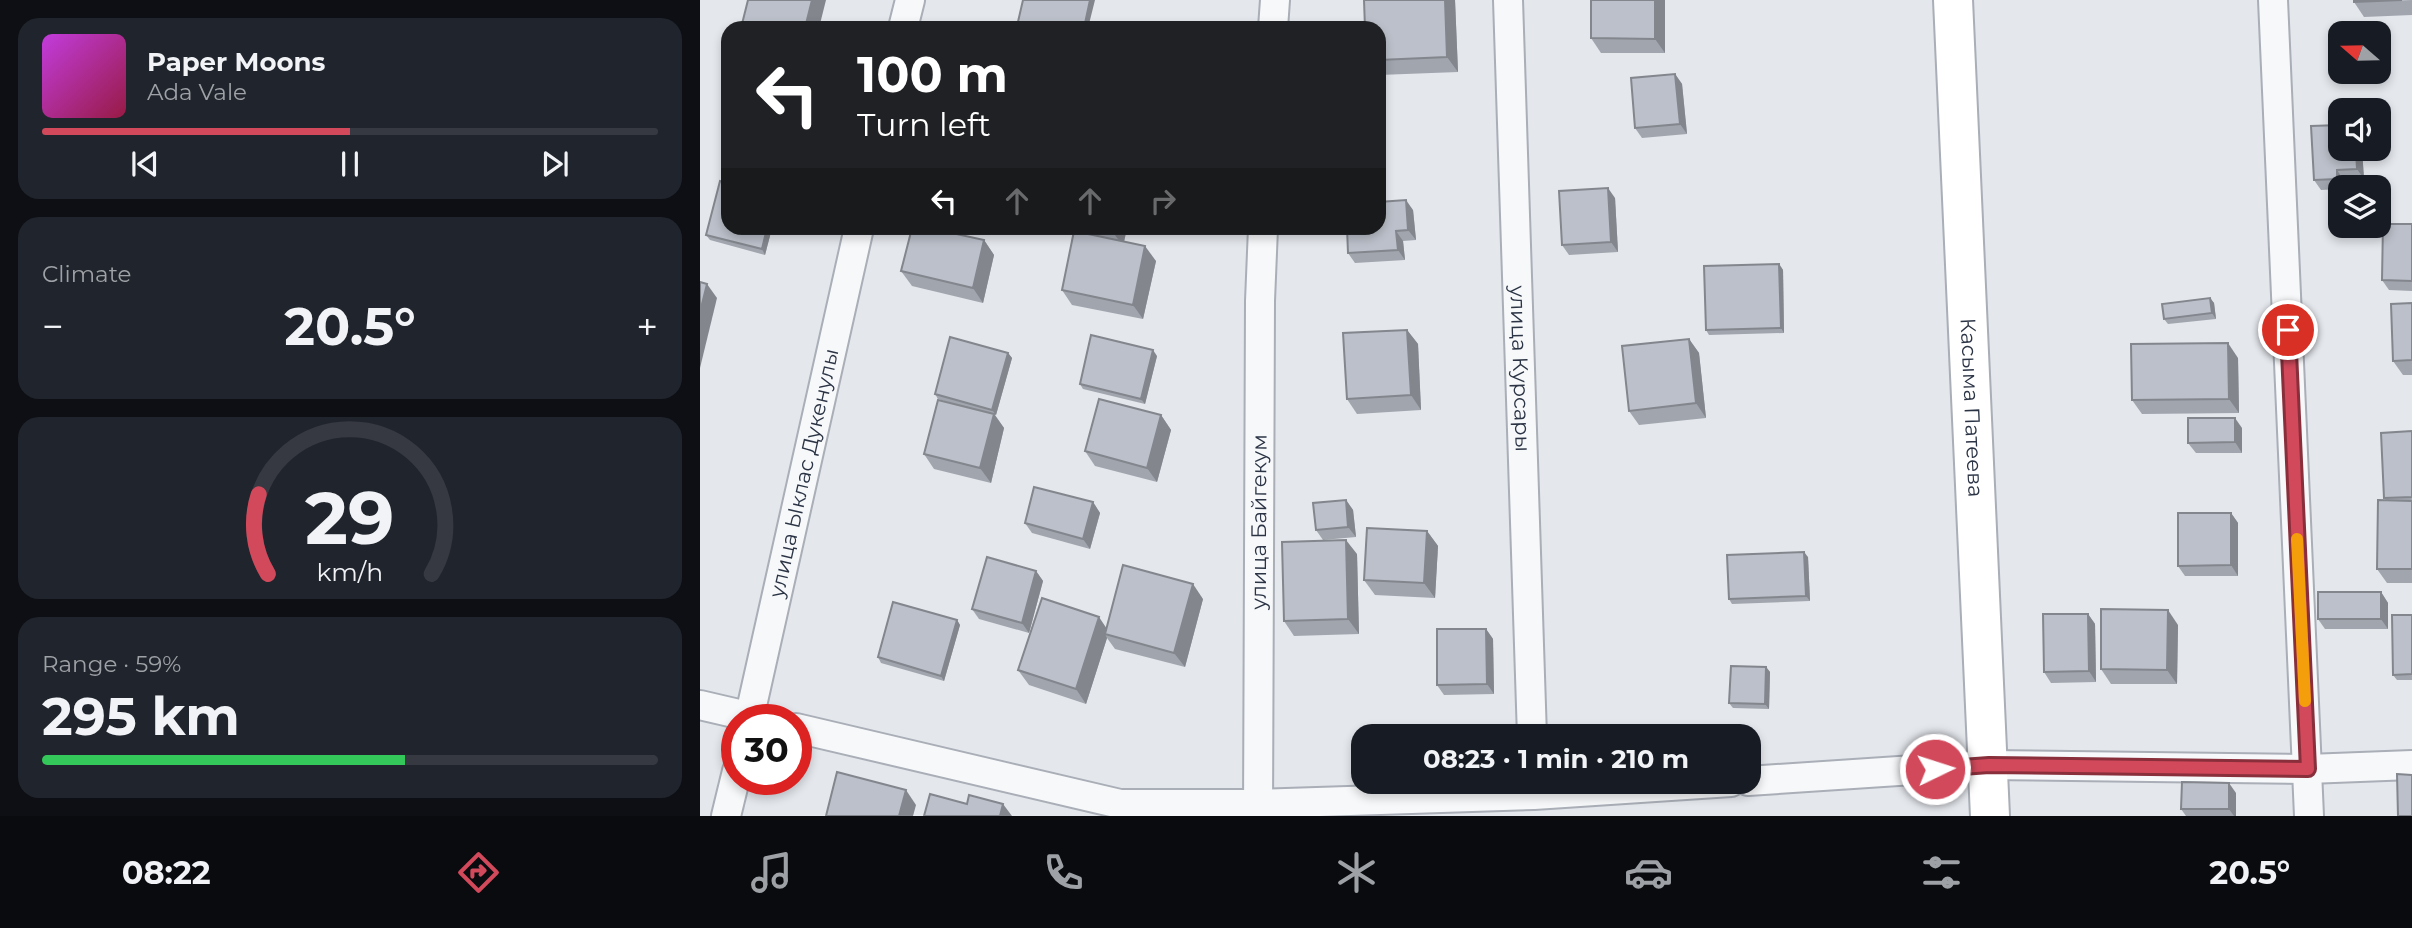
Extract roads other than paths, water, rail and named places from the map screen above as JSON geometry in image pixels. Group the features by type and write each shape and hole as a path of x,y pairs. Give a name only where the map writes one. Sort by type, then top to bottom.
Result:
{"main road":[{"name":"Касыма Патеева","path":"1953,0 1990,816"}],"street":[{"path":"905,21 910,0"},
{"path":"1274,21 1275,0"},
{"name":"улица Курсары","path":"1508,0 1532,724"},
{"path":"2273,0 2309,816"},
{"name":"улица Ыклас Дукенулы","path":"756,704 857,235"},
{"name":"улица Байгекум","path":"1258,810 1260,301 1264,235"},
{"path":"700,705 721,710"},
{"path":"812,732 1118,810 1258,810 1583,794"},
{"path":"1761,780 1989,765 2308,769 2412,765"},
{"path":"726,816 731,795"}]}
